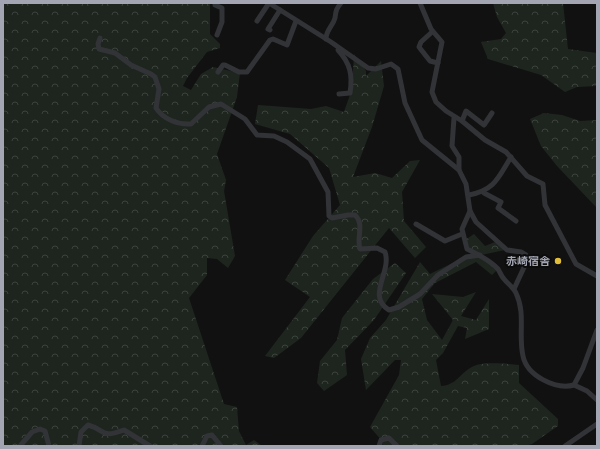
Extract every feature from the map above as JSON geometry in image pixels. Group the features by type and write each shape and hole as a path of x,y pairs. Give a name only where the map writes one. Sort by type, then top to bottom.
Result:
{"street":[{"path":"215,3 215,5 222,8 222,22 217,35"},
{"path":"257,21 269,3 329,40 368,68 376,69 391,64 398,69 405,103 422,140 459,170 466,184 469,195 470,211 476,222 507,250 521,252 526,256 526,263 514,289"},
{"path":"339,94 350,93 352,82 350,69 345,58 329,40 327,30 335,19 334,12 341,3"},
{"path":"420,3 432,32 442,42 433,87 436,102 454,118 462,121 485,140 511,157 527,176 543,184 544,205 576,264 597,276"},
{"path":"270,30 268,29 280,10"},
{"path":"218,72 223,65 225,65 239,72 247,72 270,40 273,39 287,45 296,21"},
{"path":"432,32 421,42 419,47 430,61 438,64"},
{"path":"100,38 98,44 100,50 115,53 131,65 155,77 158,89 156,108 166,118 182,124 191,124 209,107 221,104 245,119 256,135 274,136 287,142 310,159 328,192 329,216 332,218 348,215 355,216 360,223 360,250 377,248 385,252 387,264 379,296 382,306 389,310 400,307 420,294 438,275 466,257 480,256"},
{"path":"462,121 466,111 484,125 492,113"},
{"path":"454,118 452,146 459,156 459,170"},
{"path":"484,193 495,182 511,157"},
{"path":"469,195 484,193 501,202 498,208 516,221"},
{"path":"470,211 462,229 462,234 467,249 480,256 497,269 503,278 514,289 522,315 523,358 536,375 545,381 556,386 566,387 574,385 587,391 597,400"},
{"path":"416,224 445,241 462,234"},
{"path":"574,385 583,368 597,330"},
{"path":"565,446 597,424"},
{"path":"79,446 81,432 88,425 103,434 109,435 124,430 150,446"},
{"path":"20,446 32,432 40,429 45,431 49,446"},
{"path":"202,446 207,436 212,435 221,446"},
{"path":"379,446 381,440 389,438 397,446"}],"green space":[{"path":"3,3 210,3 210,34 220,44 220,48 207,52 187,78 183,86 191,90 201,74 213,67 240,73 237,97 217,154 226,180 224,191 235,256 228,268 217,259 207,258 207,275 189,298 224,404 237,407 239,431 246,445 254,440 262,446 3,446"},
{"path":"493,3 563,3 568,49 597,53 597,86 577,87 565,92 541,75 488,59 481,42 501,39 506,33 497,17"},
{"path":"354,54 366,71 366,76 381,61 384,86 372,127 353,177 375,173 392,178 410,161 420,160 402,192 404,221 426,247 415,258 389,228 301,338 274,358 265,356 310,297 285,280 313,236 340,205 329,168 290,134 255,124 258,105 311,109 326,106 344,112 352,89"},
{"path":"544,113 562,115 580,121 597,120 597,208 557,166 541,146 530,119"},
{"path":"474,234 485,246 495,242 505,250 481,255 498,269 492,275 476,262 435,283 422,299 427,320 442,340 453,320 432,294 463,297 476,292 461,316 476,320 489,299 489,329 465,339 467,328 458,326 443,353 436,360 441,386 451,384 476,365 495,363 519,365 519,383 558,419 558,426 532,444 525,446 382,446 383,442 370,427 399,375 401,360 395,360 366,390 361,359 370,338 386,320 420,262 430,274 473,253 465,240"},
{"path":"395,263 406,273 374,320 345,350 347,375 324,391 317,383 320,361 337,340 342,318 373,279"}],"place":[{"name":"赤崎宿舎","path":"558,261"}]}
